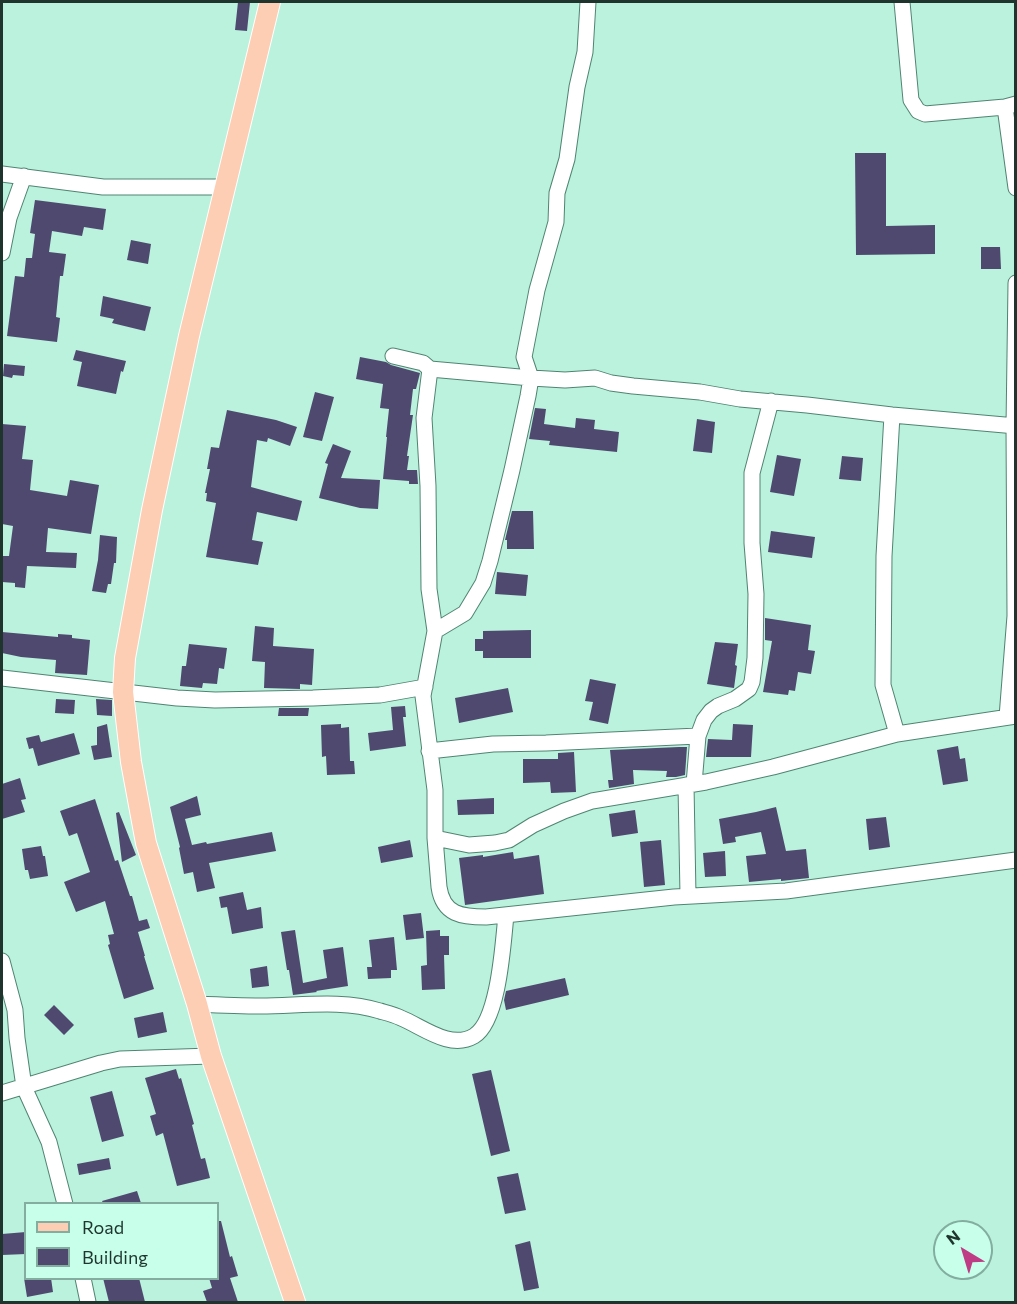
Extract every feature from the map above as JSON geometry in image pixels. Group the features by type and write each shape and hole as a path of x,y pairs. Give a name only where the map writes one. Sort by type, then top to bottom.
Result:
{"main road":[{"path":"270,2 189,336 152,510 125,658 123,692 131,762 147,843 211,1056 293,1302"}],"street":[{"path":"435,631 465,613 483,583 490,561 528,396 531,378 524,357 537,290 556,222 557,193 567,159 577,87 585,52 588,2"},
{"path":"902,2 911,100 918,111 925,114 1010,106 1016,188"},
{"path":"2,174 103,187 226,187"},
{"path":"2,253 9,218 24,176"},
{"path":"435,838 469,845 495,843 509,840 533,825 592,801 690,785 897,734 1011,716 1015,616 1016,283"},
{"path":"393,356 423,363 430,369 565,380 595,378 633,386 700,392 740,399 1015,426"},
{"path":"430,369 424,418 428,486 429,589 435,631 423,696 435,790 435,838 440,893 452,911 468,917 506,915 688,896 786,891 1016,860"},
{"path":"688,896 690,785 698,736 704,720 711,711 749,690 752,682 756,594 752,543 753,473 771,402"},
{"path":"892,415 884,556 883,684 897,734"},
{"path":"2,678 177,698 215,700 380,695 425,687"},
{"path":"429,751 493,744 698,736"},
{"path":"197,1004 260,1006 336,1004 376,1010 400,1017 447,1040 468,1039 476,1034 487,1021 498,981 506,915"},
{"path":"2,961 15,1010 24,1087 50,1142 65,1202"},
{"path":"2,1093 120,1059 211,1056"},
{"path":"83,1280 88,1302"}],"building":[{"path":"238,2 250,2 247,31 235,30"},
{"path":"855,153 886,153 886,226 935,225 935,254 856,255"},
{"path":"35,200 106,209 103,230 84,227 82,236 52,231 49,252 66,254 63,276 60,276 56,317 60,318 57,342 7,336 15,276 24,277 26,258 32,258 35,234 30,233"},
{"path":"131,240 151,244 148,264 127,260"},
{"path":"981,247 1000,247 1001,269 981,269"},
{"path":"103,296 151,307 145,331 112,323 114,319 100,316"},
{"path":"76,350 126,361 123,372 121,371 116,394 77,386 82,362 73,360"},
{"path":"360,357 386,362 420,373 416,389 413,389 410,415 413,415 407,456 409,456 407,470 417,470 418,484 383,479 389,409 380,408 383,384 356,379"},
{"path":"4,364 25,366 24,376 13,375 12,378 3,376"},
{"path":"315,392 334,397 322,441 303,437"},
{"path":"535,408 546,409 544,424 575,428 576,418 595,420 594,429 619,432 617,452 549,445 550,441 529,439"},
{"path":"227,410 276,420 297,427 290,446 268,438 267,442 257,440 251,487 302,501 297,521 257,512 252,540 263,542 258,565 206,557 216,503 206,501 207,493 205,493 210,469 207,469 211,447 219,448"},
{"path":"697,419 715,422 712,453 693,451"},
{"path":"2,424 26,426 22,459 33,460 30,490 67,496 70,480 99,485 91,534 48,528 46,552 77,553 76,568 27,566 25,588 15,587 15,583 2,582 2,556 9,556 13,526 2,524"},
{"path":"333,444 351,451 341,478 380,480 378,509 360,508 319,498 328,464 325,463"},
{"path":"777,455 801,459 794,496 770,492"},
{"path":"842,456 863,458 861,481 839,479"},
{"path":"512,511 533,511 534,549 507,549 507,540 505,540"},
{"path":"771,531 815,537 812,558 768,552"},
{"path":"100,535 117,537 116,563 114,563 111,584 108,584 106,593 92,591"},
{"path":"497,572 528,575 526,596 495,594"},
{"path":"765,618 811,625 808,650 815,651 811,674 798,672 795,691 789,690 788,695 763,692 772,641 765,640"},
{"path":"255,626 274,628 273,646 314,649 312,685 300,684 300,689 264,688 265,662 252,661"},
{"path":"531,630 531,658 483,658 483,651 475,651 475,639 483,639 483,631"},
{"path":"2,632 58,637 58,634 72,635 72,638 90,640 87,675 55,673 56,660 2,653"},
{"path":"715,642 738,644 734,688 707,684"},
{"path":"189,644 227,648 224,669 219,668 217,684 203,683 202,688 180,686 182,666 186,666"},
{"path":"590,679 616,684 608,724 589,720 593,702 585,701"},
{"path":"508,688 513,712 459,723 455,698"},
{"path":"56,699 75,700 74,714 55,713"},
{"path":"96,699 112,700 112,716 97,715"},
{"path":"405,706 406,717 403,717 406,746 370,751 368,733 393,730 391,707"},
{"path":"279,708 309,708 308,716 278,716"},
{"path":"107,724 112,757 94,760 91,746 97,745 97,727"},
{"path":"341,724 341,728 349,727 350,761 354,761 355,774 327,775 326,756 322,757 321,725"},
{"path":"733,724 753,725 751,757 706,757 708,739 732,740"},
{"path":"74,733 80,754 38,766 33,748 29,749 26,738 39,735 41,742"},
{"path":"958,746 960,759 965,758 968,781 943,785 937,750"},
{"path":"687,747 685,775 666,777 667,771 633,770 634,784 609,788 608,780 613,780 610,750"},
{"path":"574,752 576,792 551,793 550,782 523,783 523,759 558,759 558,753"},
{"path":"20,778 26,799 21,800 25,812 2,819 2,784"},
{"path":"197,796 201,815 185,819 192,845 272,832 276,851 209,863 215,888 197,892 193,872 184,874 170,807"},
{"path":"494,798 494,814 458,815 457,800"},
{"path":"95,799 115,861 118,860 139,921 147,919 150,928 138,932 154,989 124,999 108,945 110,944 108,935 114,934 105,901 76,912 64,882 90,872 77,833 69,836 60,811"},
{"path":"776,807 786,851 806,849 809,878 749,882 746,856 766,854 761,832 735,837 736,842 723,844 719,819"},
{"path":"635,810 638,833 612,837 609,814"},
{"path":"119,812 136,855 122,862 116,813"},
{"path":"886,817 890,847 869,850 866,819"},
{"path":"410,840 413,857 381,863 378,847"},
{"path":"661,840 665,885 644,887 640,842"},
{"path":"41,846 48,876 30,879 28,870 25,870 22,849"},
{"path":"725,851 726,876 705,877 703,853"},
{"path":"513,852 514,859 539,855 544,894 465,905 459,858"},
{"path":"243,892 247,910 261,907 263,928 232,934 227,907 221,908 219,897"},
{"path":"421,913 424,938 406,940 403,915"},
{"path":"295,930 303,983 327,978 323,950 343,947 348,986 293,995 281,932"},
{"path":"440,930 440,936 449,936 449,955 444,955 445,989 422,990 421,966 427,965 426,931"},
{"path":"394,937 397,970 391,970 391,978 368,979 367,967 372,967 369,940"},
{"path":"267,966 269,986 252,988 250,969"},
{"path":"565,978 569,995 506,1010 504,1000 506,991"},
{"path":"54,1005 74,1025 64,1035 44,1015"},
{"path":"163,1012 167,1032 138,1038 134,1018"},
{"path":"176,1069 179,1079 181,1078 194,1124 192,1125 201,1159 205,1158 210,1178 177,1186 163,1133 156,1136 150,1116 156,1114 145,1078"},
{"path":"491,1070 510,1151 491,1156 472,1074"},
{"path":"112,1091 124,1136 102,1142 90,1097"},
{"path":"109,1158 111,1169 79,1175 77,1164"},
{"path":"518,1173 526,1210 505,1214 497,1177"},
{"path":"137,1191 141,1202 102,1202"},
{"path":"219,1221 221,1221 230,1257 232,1256 238,1276 230,1278 238,1302 207,1302 203,1291 212,1288 210,1280 219,1280"},
{"path":"24,1232 24,1254 2,1255 2,1234"},
{"path":"530,1241 539,1288 524,1291 515,1245"},
{"path":"24,1280 51,1280 53,1292 27,1297"},
{"path":"104,1280 140,1280 145,1302 109,1302"}]}
